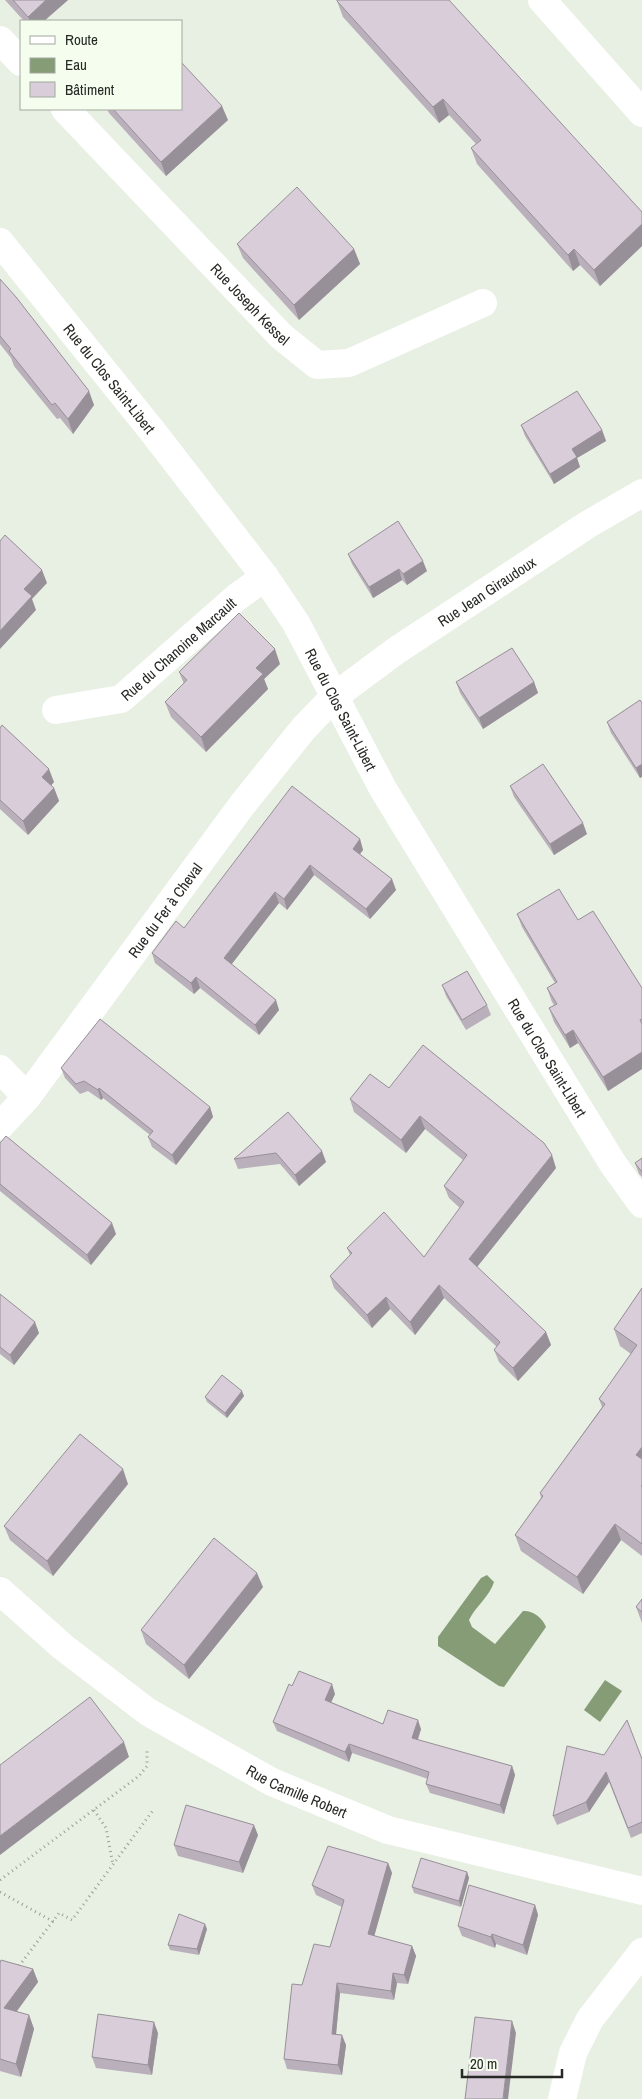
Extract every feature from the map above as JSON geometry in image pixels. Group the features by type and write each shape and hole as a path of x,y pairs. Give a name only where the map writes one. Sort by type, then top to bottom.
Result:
{"street":[{"path":"542,0 642,112"},
{"path":"0,40 20,61"},
{"name":"Rue Joseph Kessel","path":"66,110 281,336 317,365 349,363 483,303"},
{"name":"Rue du Clos Saint-Libert","path":"0,242 153,432 265,577 296,623 336,696 383,789 613,1164 642,1204"},
{"name":"Rue Jean Giraudoux","path":"336,696 397,650 587,525 642,493"},
{"name":"Rue du Chanoine Marcault","path":"56,710 121,699 237,597 265,577"},
{"name":"Rue du Fer à Cheval","path":"0,1126 27,1097 242,806 304,728 336,696"},
{"path":"0,1068 27,1097"},
{"name":"Rue Camille Robert","path":"0,1591 63,1647 148,1712 272,1782 388,1830 642,1891"},
{"path":"562,2099 573,2053 590,2019 642,1952"}],"path":[{"path":"0,1880 139,1776 147,1766 148,1712"},
{"path":"14,1964 21,1967 60,1913 72,1920 154,1809"},
{"path":"94,1810 106,1828 113,1865"},
{"path":"0,1892 54,1922"}],"water":[{"path":"487,1575 494,1582 469,1620 472,1627 495,1644 523,1611 537,1615 546,1627 504,1687 499,1686 438,1646 438,1637 481,1578"},
{"path":"605,1680 622,1691 600,1722 584,1710"}],"building":[{"path":"13,0 46,0 28,17"},
{"path":"337,0 449,0 642,212 642,224 594,270 574,249 568,255 471,148 481,140 443,99 433,107"},
{"path":"182,63 222,106 161,162 114,110 182,110"},
{"path":"297,187 354,249 294,305 237,244"},
{"path":"0,279 89,391 68,419 55,403 52,405 9,351 11,349 0,336"},
{"path":"577,391 602,430 572,449 577,457 550,474 521,425"},
{"path":"398,521 423,561 403,574 399,569 369,587 348,554"},
{"path":"5,535 42,570 24,589 32,596 0,631 0,541"},
{"path":"239,613 275,649 256,668 263,674 201,737 165,702 187,680 179,672"},
{"path":"512,648 534,682 479,718 456,682"},
{"path":"640,700 642,703 642,764 636,768 607,722"},
{"path":"2,725 49,769 42,777 54,788 23,821 0,800 0,728"},
{"path":"543,764 583,823 550,844 510,786"},
{"path":"292,786 360,839 353,849 392,879 366,909 310,865 284,899 275,892 224,958 276,1000 255,1025 196,977 191,983 152,953 176,921 184,928"},
{"path":"559,889 578,920 593,911 642,988 642,1019 640,1020 642,1024 642,1052 603,1077 573,1030 565,1035 549,1008 557,1004 547,988 557,982 517,914"},
{"path":"467,971 487,1005 462,1020 442,985"},
{"path":"100,1019 210,1107 172,1155 148,1137 153,1131 99,1088 98,1090 84,1081 76,1084 61,1068"},
{"path":"423,1045 544,1143 552,1155 469,1259 546,1332 513,1368 494,1350 500,1342 439,1285 410,1322 386,1297 367,1315 330,1276 352,1253 347,1248 384,1212 424,1257 464,1202 444,1186 467,1155 420,1116 401,1140 350,1099 370,1074 389,1088"},
{"path":"288,1112 322,1151 295,1175 276,1153 234,1159"},
{"path":"6,1136 112,1223 87,1255 0,1184 0,1143"},
{"path":"642,1158 642,1172 635,1163"},
{"path":"642,1288 642,1447 636,1455 642,1459 642,1544 615,1524 577,1577 515,1535 543,1496 540,1493 605,1404 599,1399 637,1345 614,1329"},
{"path":"0,1294 35,1322 10,1355 0,1347"},
{"path":"222,1375 242,1391 225,1413 205,1397"},
{"path":"80,1434 123,1469 47,1561 4,1526"},
{"path":"214,1538 257,1573 184,1665 141,1630"},
{"path":"642,1599 642,1612 636,1607"},
{"path":"299,1671 332,1684 325,1700 383,1724 388,1710 418,1720 412,1738 512,1766 500,1805 426,1784 429,1772 349,1744 345,1752 273,1722 289,1684 292,1686"},
{"path":"90,1697 124,1742 0,1836 0,1765"},
{"path":"627,1720 642,1759 642,1822 628,1828 606,1772 586,1802 553,1816 567,1746 604,1755"},
{"path":"186,1805 254,1825 239,1862 174,1845"},
{"path":"328,1846 388,1863 368,1934 412,1946 404,1975 393,1973 391,1991 337,1983 332,2034 342,2035 338,2065 284,2059 292,1984 302,1985 314,1944 330,1947 344,1900 312,1885"},
{"path":"421,1858 467,1872 459,1901 412,1887"},
{"path":"469,1885 535,1905 523,1945 492,1934 491,1937 458,1926"},
{"path":"179,1914 205,1924 197,1949 168,1945"},
{"path":"1,1960 33,1969 4,2008 29,2015 16,2064 0,2059"},
{"path":"98,2014 154,2022 148,2065 92,2057"},
{"path":"475,2017 512,2021 503,2099 465,2099"}]}
